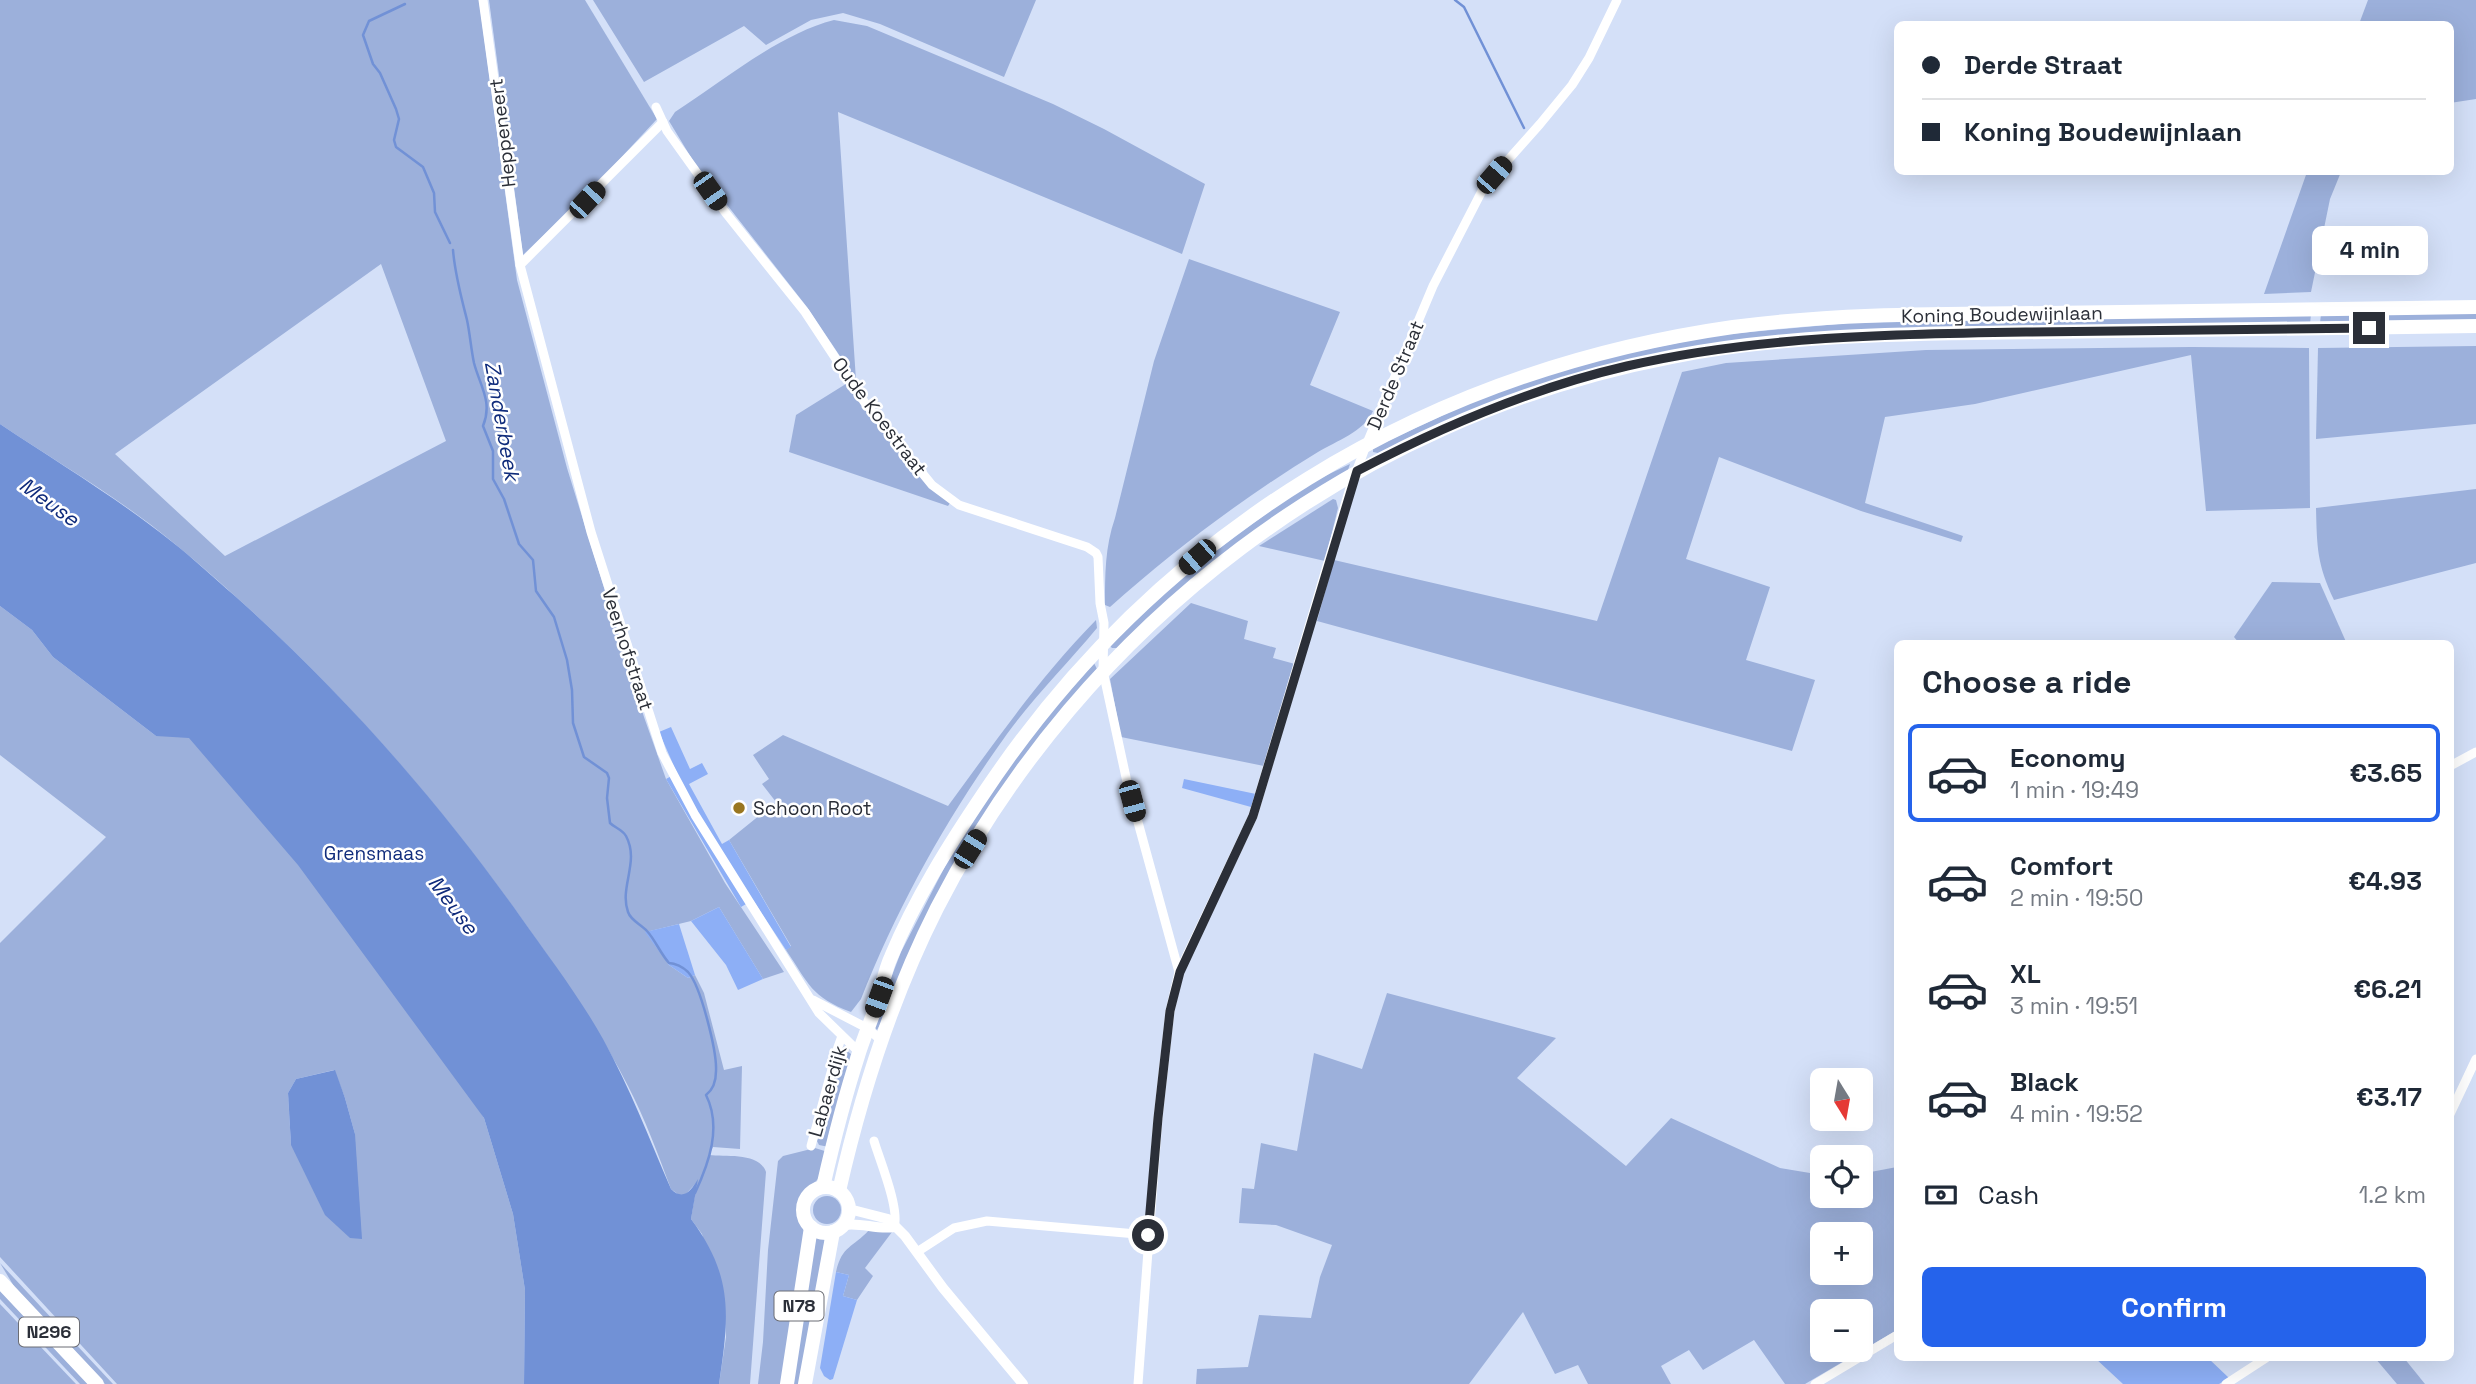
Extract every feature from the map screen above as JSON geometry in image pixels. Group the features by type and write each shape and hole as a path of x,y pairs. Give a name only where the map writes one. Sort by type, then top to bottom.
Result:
{"main road":[{"name":"Koning Boudewijnlaan","path":"822,1187 859,1052 888,963 952,841 1017,746 1049,703 1102,644 1149,598 1238,525 1303,481 1367,443 1450,404 1514,379 1593,355 1663,339 1735,327 1906,315 2476,307"},
{"name":"Koning Boudewijnlaan","path":"839,1191 847,1155 882,1041 916,953 970,849 1035,752 1103,671 1149,625 1213,569 1308,500 1357,471 1442,428 1531,394 1625,366 1737,346 1912,334 2476,326"},
{"path":"822,1187 839,1191 845,1196 849,1209"},
{"name":"N78","path":"787,1384 811,1227 804,1217 804,1204 811,1193 822,1187"},
{"name":"N78","path":"807,1381 838,1228 849,1209"},
{"path":"811,1227 825,1233 838,1228"},
{"name":"N296","path":"0,1281 97,1384"}],"street":[{"name":"Heppeneert","path":"483,0 520,265"},
{"name":"Derde Straat","path":"1138,1384 1158,1118 1170,1011 1180,972 1253,816 1357,471 1433,286 1484,187 1572,85 1589,58 1617,0"},
{"path":"520,265 663,122 656,107"},
{"name":"Oude Koestraat","path":"663,122 725,212 806,312 865,403 932,485 959,505 1087,547 1096,553 1104,623 1103,671 1126,782 1180,972"},
{"name":"Veerhofstraat","path":"520,265 591,532 662,753 695,815 819,1013 859,1052"},
{"path":"2315,328 2316,309"},
{"path":"2454,764 2476,752"},
{"path":"811,999 867,1028 882,1041"},
{"name":"Labaerdijk","path":"811,1146 842,1036"},
{"path":"2454,1106 2476,1059"},
{"path":"874,1141 896,1209 894,1227"},
{"path":"849,1209 886,1219 905,1236 943,1288 1023,1384"},
{"path":"917,1252 954,1228 987,1221 1148,1235"},
{"path":"838,1228 859,1223 884,1228 894,1227"},
{"path":"1815,1384 1894,1337"},
{"path":"2226,1384 2261,1361"}],"shaded area":[{"path":"0,0 479,0 517,280 567,468 644,717 666,779 725,883 784,972 763,979 719,907 691,921 646,932 669,965 688,978 695,975 704,993 724,1070 742,1066 740,1149 713,1147 709,1155 749,1158 757,1161 766,1172 750,1384 719,1384 726,1337 725,1319 702,1234 691,1219 697,1182 685,1195 679,1195 671,1189 651,1137 617,1065 567,984 488,872 406,771 319,676 272,630 175,544 133,512 0,424","holes":["381,264 446,441 225,556 115,454"]},
{"path":"489,0 585,0 657,119 591,190 523,255"},
{"path":"593,0 1036,0 1004,77 880,24 843,13 811,20 766,45 744,26 644,82"},
{"path":"2368,0 2476,0 2476,99 2454,102 2454,21 2360,21"},
{"path":"834,20 867,26 1053,104 1205,184 1182,254 838,112 856,380 807,307 695,164 669,121 675,112 772,47"},
{"path":"2306,175 2340,175 2330,199 2311,292 2264,294"},
{"path":"1189,259 1340,312 1310,385 1373,411 1363,425 1349,435 1290,469 1210,525 1110,607 1105,605 1109,539 1154,361"},
{"path":"2476,312 2476,322 2320,323 2321,314"},
{"path":"2311,314 2310,324 1847,332 1550,382 1468,412 1378,453 1373,452 1373,448 1484,396 1596,359 1718,335 1849,323"},
{"path":"2476,346 2476,424 2316,439 2318,348"},
{"path":"2309,348 2310,508 2206,511 2191,355 1975,404 1885,417 1865,503 1963,536 1961,542 1861,511 1719,457 1686,559 1770,587 1746,660 1815,680 1792,751 1317,621 1334,560 1597,621 1682,372 1726,363 1926,350"},
{"path":"849,382 895,447 921,477 950,503 948,506 789,452 796,415"},
{"path":"1350,464 1348,470 1286,509 1199,575 1118,648 1110,646 1178,579 1304,486"},
{"path":"2476,489 2476,563 2334,600 2319,556 2316,508"},
{"path":"1333,499 1336,500 1338,508 1325,561 1259,546"},
{"path":"2272,582 2320,583 2345,640 2237,640 2234,637"},
{"path":"1191,603 1248,621 1244,639 1276,648 1273,658 1295,664 1264,766 1121,737 1110,679"},
{"path":"0,606 32,630 53,657 156,736 179,710 534,1147 338,918 377,970 441,1046 484,1118 513,1214 525,1290 524,1384 117,1384 0,1257 0,943 106,837 0,755","holes":["334,1070 355,1134 291,1145 288,1093 296,1079"]},
{"path":"1096,620 1097,628 1017,720 964,797 908,895 861,999 851,1012 827,1001 806,981 786,950 791,946 729,840 776,802 762,784 769,779 753,755 783,735 948,806 1037,687"},
{"path":"1094,663 1097,669 1010,778 877,1030 873,1025 901,952 957,843 1034,731"},
{"path":"671,727 690,769 702,763 708,774 689,784 722,844 729,840 791,947 786,950 753,900 741,907 666,779 677,773 659,732"},
{"path":"1184,779 1256,794 1251,807 1182,788"},
{"path":"719,907 763,979 738,990 726,965 691,921"},
{"path":"679,924 695,975 688,978 669,965 645,932"},
{"path":"1387,993 1556,1038 1517,1078 1626,1166 1671,1118 1780,1168 1810,1173 1810,1208 1873,1208 1873,1172 1894,1168 1894,1332 1873,1344 1873,1299 1810,1299 1810,1362 1842,1362 1805,1384 1785,1384 1754,1340 1703,1370 1689,1350 1661,1366 1671,1384 1588,1384 1578,1365 1555,1374 1523,1312 1469,1384 1196,1384 1197,1369 1248,1367 1259,1315 1311,1318 1320,1277 1332,1245 1276,1225 1239,1223 1242,1188 1254,1189 1261,1143 1297,1151 1314,1053 1362,1069"},
{"path":"847,1051 851,1054 829,1147 819,1145 817,1141 839,1054"},
{"path":"815,1148 828,1152 820,1177 806,1191 799,1204 799,1215 805,1227 782,1384 758,1384 778,1161 783,1156"},
{"path":"827,1196 837,1200 841,1210 837,1220 827,1224 817,1220 813,1210 817,1200"},
{"path":"869,1230 892,1232 865,1268 873,1276 857,1300 843,1296 849,1275 836,1272 841,1257"},
{"path":"816,1237 825,1239 801,1384 792,1384"},
{"path":"0,1263 113,1384 105,1384 15,1288"},
{"path":"836,1272 849,1275 843,1296 857,1300 833,1379 830,1380 820,1368"},
{"path":"0,1290 89,1384 80,1384 0,1299"},
{"path":"0,1304 76,1384 0,1384"},
{"path":"2098,1361 2211,1361 2229,1378 2219,1384 2123,1384"},
{"path":"2378,1361 2406,1361 2425,1384 2397,1384"}],"water":[{"name":"Meuse","path":"0,424 150,525 235,596 350,709 456,830 584,1007 613,1057 671,1189 675,1193 686,1193 698,1179 691,1219 715,1260 725,1298 725,1338 719,1384 524,1384 525,1290 513,1214 484,1118 298,865 189,738 156,736 53,657 32,630 0,606"},
{"path":"335,1070 355,1134 362,1239 350,1238 325,1215 291,1145 288,1093 296,1079"}],"waterway":[{"path":"1455,0 1464,7 1524,128"},
{"name":"Zanderbeek","path":"405,4 369,21 363,35 373,64 380,73 399,119 394,140 396,147 423,167 434,193 435,212 450,243"},
{"name":"Zanderbeek","path":"453,250 474,363 485,394 487,409 483,426 493,451 493,479 504,499 519,544 533,560 536,591 554,617 567,660 572,690 573,723 584,757 607,773 609,778 607,798 610,823 626,836 630,846 626,893 628,912 650,935 669,963 688,972 698,991 707,1020 716,1062 715,1081 706,1095 711,1107 713,1132 709,1157 695,1193"}],"place":[{"name":"Schoon Root","path":"739,808"}],"route":[{"path":"1148,1235 1170,1011 1180,972 1253,816 1357,471 1418,439 1520,397 1625,366 1737,346 1924,334 2369,328"}],"park label":[{"name":"Grensmaas","path":"374,853"}]}
